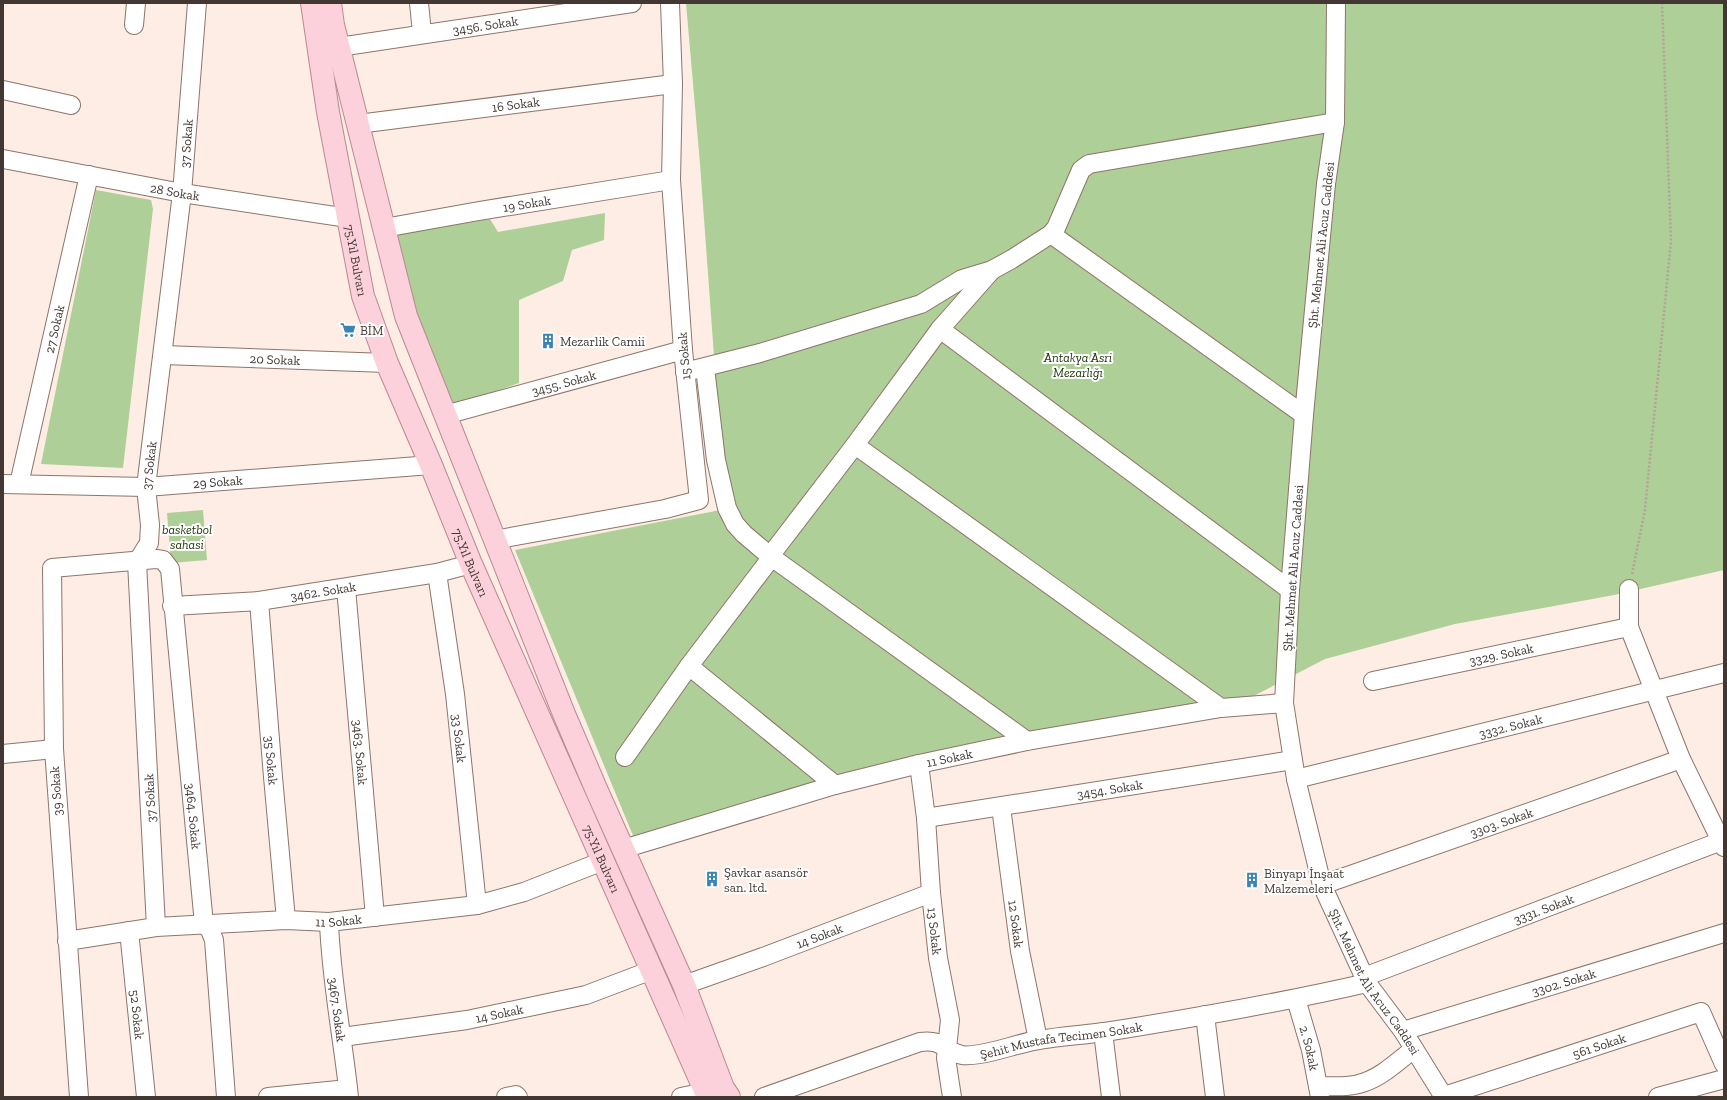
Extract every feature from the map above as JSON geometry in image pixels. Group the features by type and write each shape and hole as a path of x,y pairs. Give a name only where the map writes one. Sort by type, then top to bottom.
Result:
{"main road":[{"name":"75.Yıl Bulvarı","path":"312,3 328,112 363,296 387,363 431,465 471,564 706,1094"},
{"name":"75.Yıl Bulvarı","path":"330,3 333,25 406,316 573,735 684,985 723,1088 729,1097"}],"street":[{"path":"134,24 136,3"},
{"name":"37 Sokak","path":"156,927 137,562 149,543 150,525 146,487 182,193 197,3"},
{"path":"420,3 422,33"},
{"name":"3456. Sokak","path":"339,47 422,33 632,3"},
{"name":"15 Sokak","path":"494,540 665,509 699,500 683,350 671,180 673,84 670,3"},
{"name":"Şht. Mehmet Ali Acuz Caddesi","path":"1336,3 1335,122 1326,184 1304,415 1290,590 1284,703 1296,779 1322,885 1365,980 1403,1031 1444,1097"},
{"name":"16 Sokak","path":"358,124 673,84"},
{"path":"3,90 71,105"},
{"path":"685,372 705,368 847,328 921,304 962,279 992,270 1051,234 1056,228 1081,170 1089,164 1335,122"},
{"name":"28 Sokak","path":"3,159 182,193 348,218"},
{"name":"27 Sokak","path":"11,484 89,175"},
{"name":"19 Sokak","path":"384,228 671,180"},
{"path":"1051,234 1304,415"},
{"path":"625,757 688,666 855,445 940,329 992,270"},
{"path":"940,329 1290,590"},
{"name":"3455. Sokak","path":"445,415 683,350"},
{"name":"20 Sokak","path":"163,355 387,363"},
{"path":"705,368 716,460 727,508 735,524 744,534 770,556 1027,741"},
{"path":"855,445 1222,708"},
{"name":"29 Sokak","path":"11,484 146,487 431,465"},
{"name":"3464. Sokak","path":"137,562 163,560 170,569 172,606 204,924 210,930 214,940 226,1097"},
{"name":"39 Sokak","path":"79,1097 54,749 52,568 137,562"},
{"name":"3462. Sokak","path":"172,606 259,601 437,573 471,564"},
{"name":"33 Sokak","path":"437,573 455,694 477,905"},
{"name":"3463. Sokak","path":"346,588 374,917"},
{"path":"1629,589 1629,627 1681,759 1723,843"},
{"name":"35 Sokak","path":"259,601 286,920"},
{"name":"3329. Sokak","path":"1373,681 1629,627"},
{"path":"688,666 835,785"},
{"name":"3332. Sokak","path":"1296,779 1724,674"},
{"name":"11 Sokak","path":"623,849 835,785 919,764 1027,741 1222,708 1284,703"},
{"path":"3,754 54,749"},
{"name":"3303. Sokak","path":"1322,885 1681,759"},
{"name":"3454. Sokak","path":"926,818 1294,760"},
{"name":"13 Sokak","path":"919,764 926,818 931,893 938,958 950,1020 946,1058 952,1097"},
{"name":"12 Sokak","path":"1001,806 1020,951 1038,1040"},
{"name":"3331. Sokak","path":"1365,980 1723,843"},
{"name":"11 Sokak","path":"67,941 156,927 286,920 329,922 477,905 524,892 603,861"},
{"name":"14 Sokak","path":"684,985 763,957 931,893"},
{"name":"3467. Sokak","path":"329,922 330,952 349,1093"},
{"name":"52 Sokak","path":"129,931 146,1097"},
{"name":"3302. Sokak","path":"1403,1031 1724,933"},
{"name":"14 Sokak","path":"342,1036 467,1020 578,997 652,970"},
{"name":"Şehit Mustafa Tecimen Sokak","path":"764,1097 920,1042 932,1041 940,1043 947,1049 962,1055 979,1054 1038,1040 1102,1032 1296,1000 1365,980"},
{"name":"2. Sokak","path":"1296,1000 1311,1050 1319,1092"},
{"name":"561 Sokak","path":"1444,1097 1700,1012 1724,1064"},
{"path":"1205,1015 1215,1097"},
{"path":"1102,1032 1112,1097"},
{"path":"1319,1092 1366,1082 1385,1071 1414,1049"},
{"path":"1658,1097 1724,1079"},
{"path":"268,1097 349,1093"},
{"path":"682,1097 706,1094"},
{"path":"506,1097 516,1095 518,1097"}],"path":[{"path":"1629,589 1644,510 1671,241 1662,3"}],"green space":[{"name":"Antakya Asri Mezarlığı","path":"686,3 1724,3 1724,570 1614,595 1455,624 1325,659 1246,700 1167,715 634,838 515,550 736,507 720,438 700,164"},
{"path":"96,190 151,200 153,209 123,468 41,464"},
{"path":"605,213 604,240 572,250 563,281 519,300 519,383 453,407 413,314 393,235 490,219 498,232"},
{"name":"basketbol sahasi","path":"203,510 207,560 171,563 167,513"}],"place":[{"name":"BİM","path":"348,330"},
{"name":"Mezarlik Camii","path":"548,341"},
{"name":"Şavkar asansör san. ltd.","path":"712,879"},
{"name":"Binyapı İnşaat Malzemeleri","path":"1252,880"}]}
